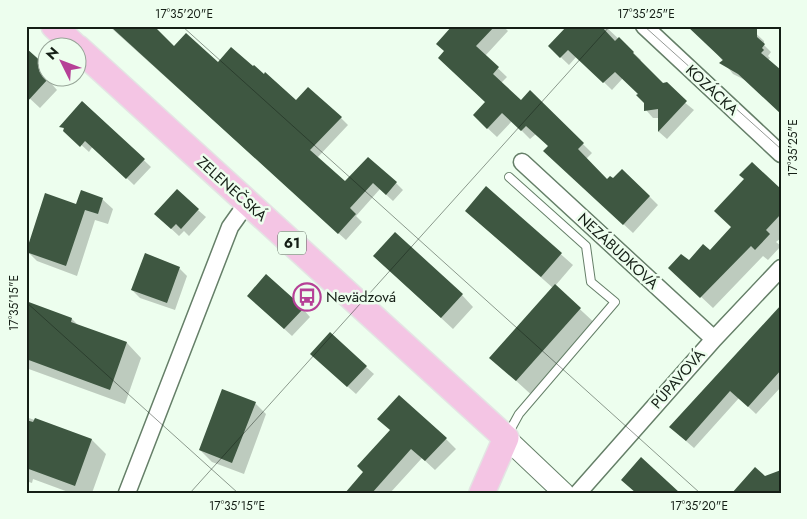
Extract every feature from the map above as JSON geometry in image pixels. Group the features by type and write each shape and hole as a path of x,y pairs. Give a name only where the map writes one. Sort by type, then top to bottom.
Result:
{"main road":[{"name":"ZELENEČSKÁ","path":"54,26 67,38"},
{"name":"ZELENEČSKÁ","path":"88,58 506,438"},
{"path":"482,493 506,438"}],"street":[{"name":"KOZÁCKA","path":"644,26 781,154"},
{"name":"NEZÁBUDKOVÁ","path":"522,162 714,339"},
{"path":"127,493 230,228 248,203"},
{"name":"PÚPAVOVÁ","path":"578,493 714,339 781,268"},
{"name":"ZELENEČSKÁ","path":"506,438 564,493"}],"lane":[{"path":"506,438 519,414 615,302 591,282 586,246 509,177"}],"building":[{"path":"110,26 154,26 174,46 186,33 218,62 231,47 253,66 264,74 265,72 296,100 308,87 342,117 310,150 345,181 368,157 397,182 386,195 373,183 350,208 356,214 338,234"},
{"path":"452,26 495,26 476,46 499,67 493,74 521,100 530,90 584,143 578,149 607,179 610,176 613,178 622,169 650,196 623,225 543,151 548,146 526,126 521,131 502,113 487,129 473,115 485,102 438,58 444,51 436,44"},
{"path":"567,26 601,26 615,41 619,37 663,83 667,82 687,101 658,132 658,109 644,111 644,103 636,95 638,94 615,72 603,83 568,50 560,58 548,46"},
{"path":"687,26 757,26 757,37 765,44 762,48 764,50 761,53 781,70 781,114 738,74 719,63 723,60"},
{"path":"26,48 38,59 38,88 40,88 26,103"},
{"path":"82,101 145,159 126,179 85,141 80,147 63,131 64,128 59,127"},
{"path":"752,162 781,189 781,214 766,230 770,234 755,250 751,246 700,298 668,268 681,254 689,260 703,244 710,250 731,227 714,211 744,179 739,175"},
{"path":"486,186 562,253 541,277 465,211"},
{"path":"177,189 199,209 181,229 176,224 171,229 154,214"},
{"path":"81,190 103,198 98,214 85,210 66,266 26,252 45,193 76,204"},
{"path":"395,232 463,294 441,318 373,256"},
{"path":"145,253 180,267 167,303 131,290"},
{"path":"266,274 304,308 284,329 247,296"},
{"path":"555,284 581,308 516,381 489,358"},
{"path":"26,301 72,318 71,322 127,342 110,390 26,359"},
{"path":"781,305 781,370 748,407 730,391 686,441 669,427"},
{"path":"330,332 367,366 347,387 310,354"},
{"path":"222,389 256,402 232,463 199,450"},
{"path":"399,395 447,438 425,461 411,449 372,493 345,493 363,472 357,466 390,430 377,419"},
{"path":"35,418 92,439 75,486 26,468 26,420 33,422"},
{"path":"641,457 680,493 636,493 621,480"},
{"path":"755,467 765,476 781,470 781,493 732,493"}],"place":[{"name":"Nevädzová","path":"307,297"}]}
